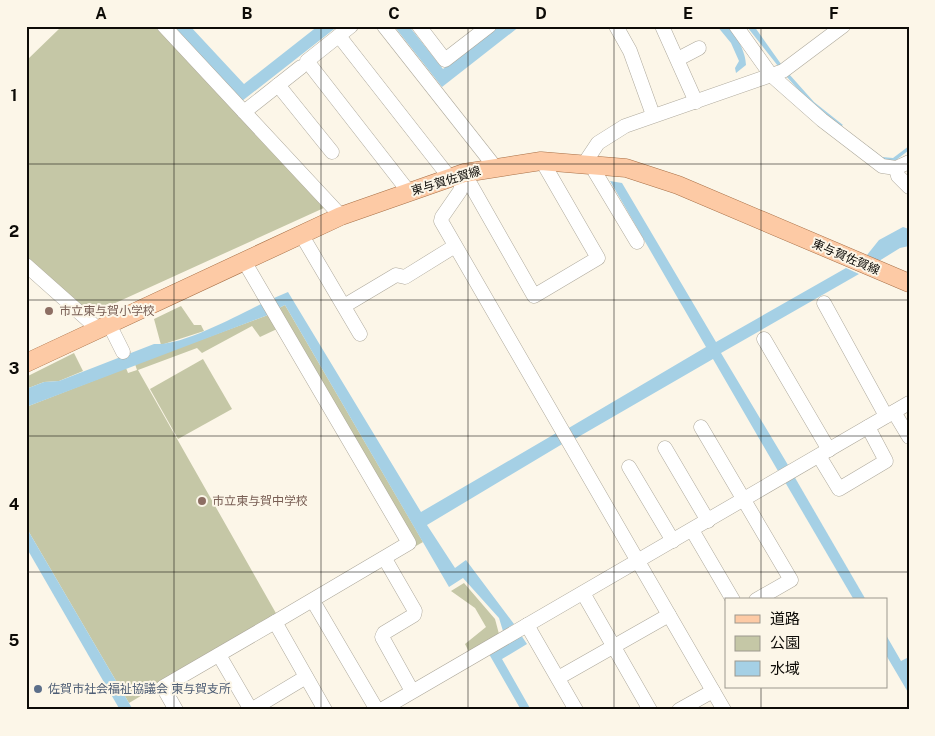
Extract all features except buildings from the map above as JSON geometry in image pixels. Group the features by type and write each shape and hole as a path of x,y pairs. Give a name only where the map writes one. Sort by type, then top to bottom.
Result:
{"main road":[{"name":"東与賀佐賀線","path":"26,363 341,216 457,176 495,167 542,162 626,168 678,185 909,283"}],"street":[{"path":"164,26 341,216"},
{"path":"351,26 307,61 409,192"},
{"path":"384,26 495,167"},
{"path":"424,28 445,60 489,26"},
{"path":"616,26 630,51 652,115"},
{"path":"662,26 696,102"},
{"path":"736,26 771,75 822,120 874,161 882,166 896,168 909,162"},
{"path":"637,242 589,164 598,143 624,126 652,115 758,82 783,71 843,26"},
{"path":"339,36 457,176 534,296 598,258 542,162"},
{"path":"678,59 699,48"},
{"path":"244,112 300,67"},
{"path":"278,85 332,152"},
{"path":"896,168 898,176 909,187"},
{"path":"457,176 460,192 442,217 441,222 724,710"},
{"path":"302,234 360,334"},
{"path":"344,306 396,275 405,277 455,246"},
{"path":"176,710 163,687 406,547 409,543 408,538 244,261"},
{"path":"26,266 104,327 123,352"},
{"path":"824,303 890,414 909,437"},
{"path":"764,339 824,453 839,489 886,461 868,427"},
{"path":"313,601 379,710 909,404"},
{"path":"701,427 791,580 760,598"},
{"path":"665,448 708,521"},
{"path":"629,467 673,541"},
{"path":"692,530 732,598"},
{"path":"385,559 415,611 414,615 384,633 382,637 412,691"},
{"path":"582,593 650,710"},
{"path":"558,678 669,615"},
{"path":"275,622 325,710"},
{"path":"527,625 576,710"},
{"path":"219,655 251,710 306,677"},
{"path":"679,710 713,691"}],"green space":[{"path":"59,26 158,26 326,207 89,315 26,259 26,61 60,28"},
{"path":"285,305 423,542 416,546 279,308"},
{"path":"181,306 194,325 201,325 204,331 161,345 154,319"},
{"path":"268,315 277,329 260,337 252,326 202,353 197,348 138,370 277,615 129,703 26,527 26,407 126,368 128,373 137,370 135,364"},
{"path":"74,353 83,371 59,381 44,382 26,389 26,377"},
{"path":"203,359 232,409 178,439 150,389"},
{"path":"464,583 495,619 499,634 469,652 465,644 486,627 475,608 451,591"}],"water":[{"path":"172,26 190,26 244,84 318,26 338,26 242,101"},
{"path":"394,26 409,26 443,69 499,26 520,26 442,87"},
{"path":"717,26 724,26 729,29 736,37 742,49 746,65 736,73 735,68 739,61 731,43"},
{"path":"742,26 754,26 781,64 778,66 748,28 745,30"},
{"path":"789,74 814,102 843,125 840,127 810,103 786,76"},
{"path":"868,146 882,157 893,158 909,146 909,150 895,161 880,160 866,149"},
{"path":"610,181 622,183 716,342 846,268 859,274 721,353 788,465 778,471 713,359 573,440 567,429 706,347"},
{"path":"903,227 909,229 909,246 900,248 879,261 867,255 879,240"},
{"path":"288,292 421,512 558,432 564,443 427,525 455,568 466,560 514,624 503,631 499,618 463,578 449,587 285,305 279,308 274,298"},
{"path":"261,304 268,315 26,407 26,389 44,382 59,381 154,344 193,336"},
{"path":"794,476 865,598 853,598 785,482"},
{"path":"26,527 133,710 120,710 26,547"},
{"path":"521,635 527,644 502,659 531,710 521,710 489,654"},
{"path":"888,638 901,661 909,657 907,672 909,694 888,658"}],"place":[{"name":"市立東与賀小学校","path":"49,311"},
{"name":"市立東与賀中学校","path":"202,501"},
{"name":"佐賀市社会福祉協議会 東与賀支所","path":"38,689"}]}
